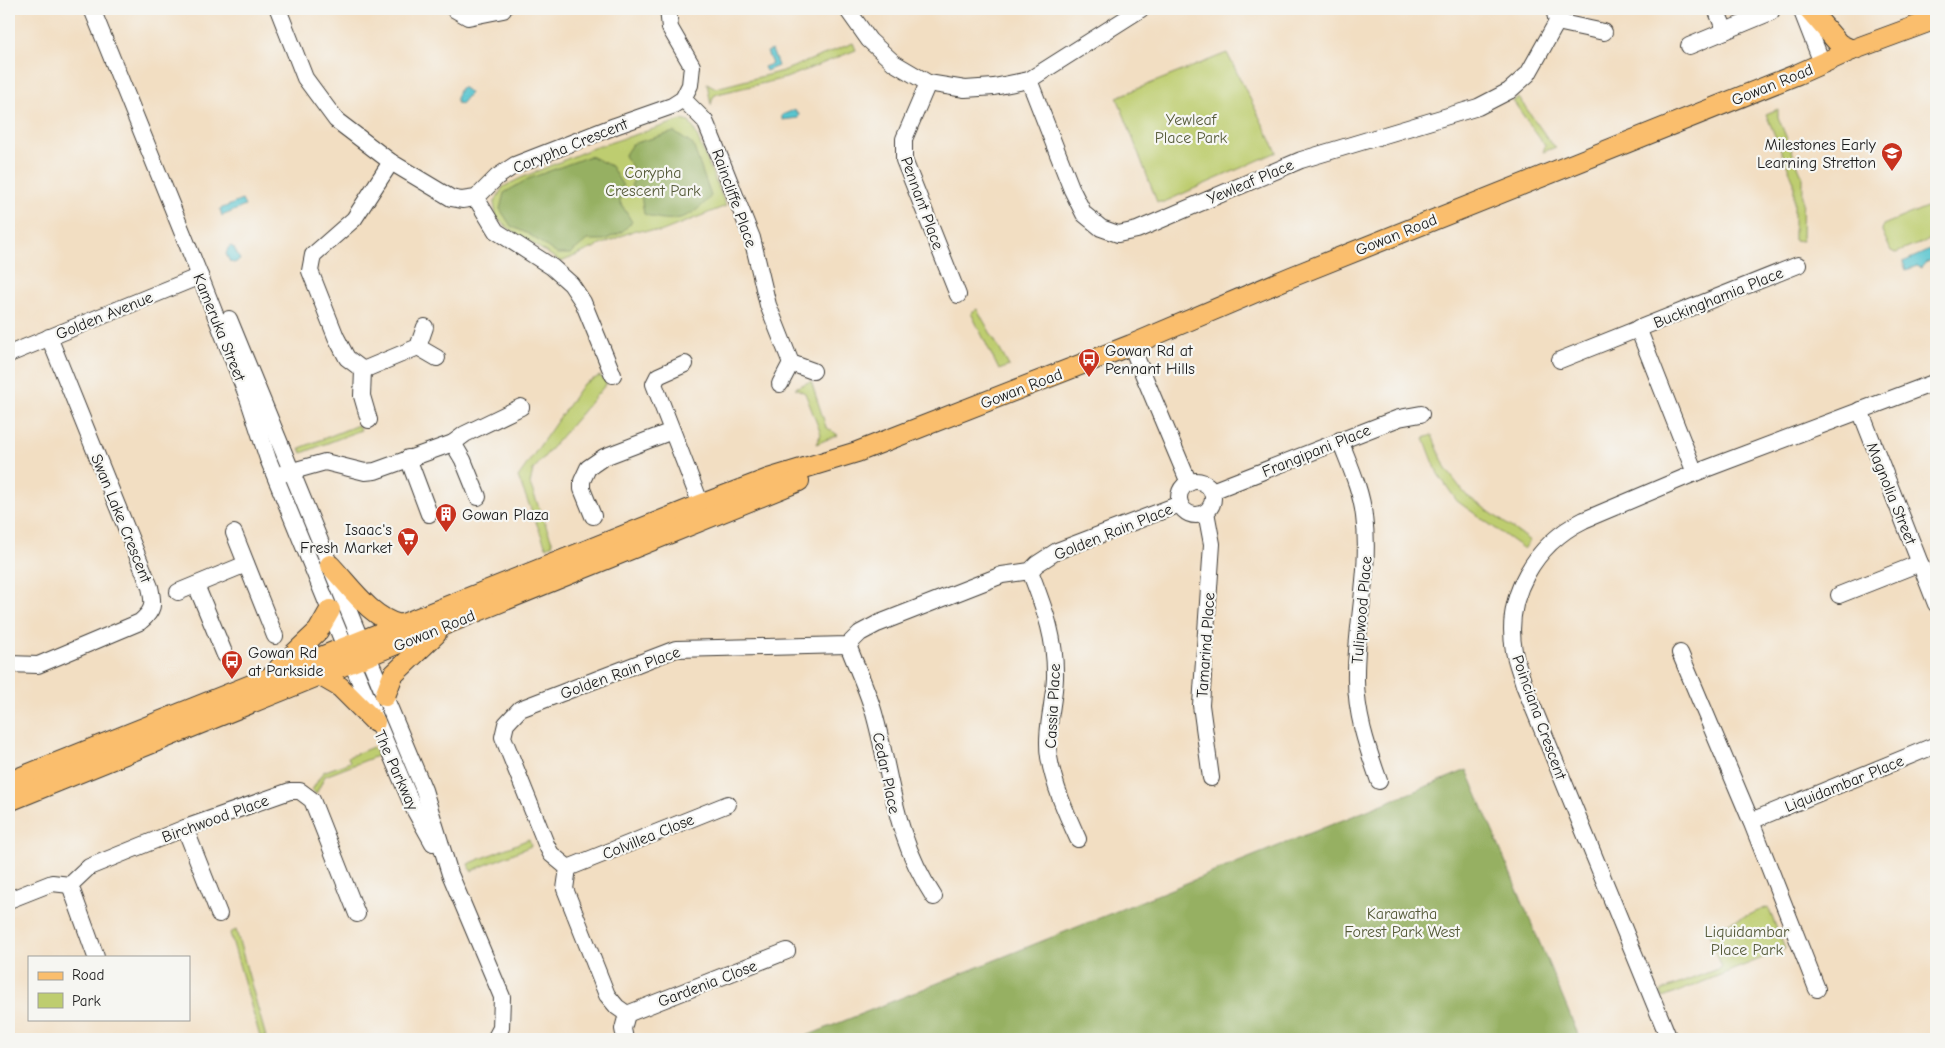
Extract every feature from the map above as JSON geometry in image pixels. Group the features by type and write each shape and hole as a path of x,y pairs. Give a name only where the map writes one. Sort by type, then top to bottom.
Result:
{"main road":[{"path":"1808,9 1839,44 1852,50"},
{"name":"Gowan Road","path":"9,801 321,676 400,625 836,465 857,452 1131,345 1291,276 1852,50 1936,19"},
{"name":"Gowan Road","path":"9,782 272,675 445,626 704,512"},
{"path":"330,565 375,614 386,622 400,625"},
{"path":"272,675 318,630 330,610"},
{"path":"385,696 393,674 445,626"},
{"path":"321,676 340,687 376,722"}],"street":[{"name":"Kameruka Street","path":"92,9 200,276 248,398 275,476 330,610 356,652"},
{"name":"Kameruka Street","path":"103,9 330,565 356,652"},
{"path":"278,9 305,78 336,120 391,162 450,198 462,200 476,198 496,231 552,267 571,284 583,302 613,375"},
{"path":"454,9 468,17 503,10"},
{"path":"668,9 670,28 692,66 690,85 683,99"},
{"path":"848,9 869,40 894,62 928,83 965,90 994,87 1029,80 1141,9"},
{"path":"1716,9 1725,31"},
{"path":"1801,9 1822,63"},
{"path":"1688,46 1770,12"},
{"path":"1555,15 1604,32"},
{"name":"Yewleaf Place","path":"1029,80 1072,190 1084,214 1101,228 1118,234 1137,230 1301,160 1478,107 1515,85 1528,74 1542,50 1555,15"},
{"name":"Pennant Place","path":"928,83 904,138 904,160 958,296"},
{"name":"Corypha Crescent","path":"476,198 497,177 515,165 672,106 683,99"},
{"name":"Raincliffe Place","path":"683,99 705,121 715,145 752,238 768,304 790,363"},
{"path":"363,370 347,358 336,337 310,271 313,255 354,219 391,162"},
{"name":"Buckinghamia Place","path":"1560,360 1798,265"},
{"name":"Golden Avenue","path":"9,354 200,276"},
{"path":"363,370 418,347 425,327"},
{"name":"Buckinghamia Place","path":"1638,328 1696,473"},
{"name":"Swan Lake Crescent","path":"9,662 25,666 38,665 140,622 151,612 153,600 150,587 49,337"},
{"path":"1131,345 1189,483"},
{"path":"418,347 437,358"},
{"path":"780,384 790,363 813,371"},
{"path":"685,364 658,376 654,384 704,512"},
{"path":"363,370 362,396 369,420"},
{"name":"Poinciana Crescent","path":"1669,1039 1524,685 1514,651 1513,625 1517,597 1527,572 1551,541 1584,520 1696,473 1936,382"},
{"path":"275,476 325,462 366,472 376,471 453,443 465,434 521,407"},
{"name":"Magnolia Street","path":"1860,410 1936,604"},
{"name":"Frangipani Place","path":"1212,491 1399,418 1421,414"},
{"path":"593,516 582,489 582,481 588,468 604,457 672,431"},
{"name":"Tulipwood Place","path":"1340,440 1359,491 1364,515 1365,566 1356,675 1364,738 1379,781"},
{"path":"453,443 463,460 478,497"},
{"path":"408,458 429,514"},
{"path":"1200,481 1212,491 1213,503 1206,512 1200,515 1188,513 1180,504 1182,490 1189,483 1200,481"},
{"name":"Golden Rain Place","path":"568,868 551,854 546,844 504,737 506,724 520,709 676,649 848,645 860,633 877,624 1002,575 1030,571 1037,564 1057,552 1180,504"},
{"name":"Tamarind Place","path":"1206,512 1212,544 1201,705 1211,778"},
{"path":"234,534 275,636"},
{"path":"1839,595 1920,563"},
{"path":"178,592 246,564"},
{"name":"Cassia Place","path":"1030,571 1051,626 1055,650 1055,679 1048,741 1049,757 1058,794 1078,839"},
{"path":"196,585 225,655"},
{"name":"Cedar Place","path":"848,645 874,714 896,816 906,847 934,897"},
{"name":"The Parkway","path":"356,652 385,696 424,790 450,874 502,997 501,1028 494,1039"},
{"name":"The Parkway","path":"356,652 376,722 414,809 450,874"},
{"path":"1680,653 1751,820 1816,990"},
{"name":"Liquidambar Place","path":"1751,820 1936,745"},
{"name":"Birchwood Place","path":"70,885 89,867 185,828 290,790 300,791 312,800 357,914"},
{"name":"Colvillea Close","path":"568,868 728,804"},
{"path":"185,828 219,914"},
{"path":"568,868 565,889 608,995 617,1007 627,1014 624,1029 625,1039"},
{"path":"9,900 52,883 70,885 96,956"},
{"name":"Gardenia Close","path":"627,1014 787,951"}],"green space":[{"path":"853,43 856,50 786,78 717,94 713,97 711,105 707,83 716,88 783,71"},
{"name":"Yewleaf Place Park","path":"1227,53 1277,152 1164,202 1157,202 1117,97"},
{"path":"1519,98 1551,143 1556,147 1543,152 1545,146 1513,101"},
{"path":"1778,109 1778,117 1803,178 1802,241 1794,240 1794,182 1766,114"},
{"name":"Corypha Crescent Park","path":"682,120 689,122 694,129 726,206 660,232 635,230 561,262 507,227 496,216 494,203 503,187 593,148"},
{"path":"674,132 693,145 711,196 689,215 681,218 664,219 644,214 641,195 631,186 637,173 624,156 632,144"},
{"path":"590,156 611,166 623,186 620,202 632,222 622,232 604,240 587,240 570,254 557,254 530,235 511,226 500,209 504,193 528,179"},
{"path":"1936,203 1936,237 1896,253 1891,251 1882,231 1883,225"},
{"path":"977,309 1009,366 999,370 971,313"},
{"path":"600,376 607,383 533,470 530,484 553,544 546,547 518,477 583,384"},
{"path":"811,381 826,427 838,435 816,444 821,434 805,393 795,388"},
{"path":"358,425 361,430 302,453 300,448"},
{"path":"1432,435 1446,469 1466,495 1530,541 1524,549 1457,501 1438,474 1424,438"},
{"path":"373,747 377,756 325,776 316,794 312,790 323,772 350,762 348,757"},
{"name":"Karawatha Forest Park West","path":"1467,770 1580,1039 799,1039"},
{"path":"529,839 531,846 471,871 468,864"},
{"name":"Liquidambar Place Park","path":"1768,907 1785,949 1663,998 1661,991 1722,967 1708,931"},
{"path":"236,930 266,1037 260,1037 230,933"}],"water":[{"path":"772,50 778,66 766,71 764,67 772,64 767,52"},
{"path":"460,88 464,88 470,93 461,104 457,103 456,98"},
{"path":"794,110 799,114 798,118 782,120 782,115"},
{"path":"242,200 245,206 222,216 220,209"},
{"path":"231,246 240,260 234,263 230,262 226,254"},
{"path":"1932,249 1936,258 1925,263 1921,268 1917,266 1906,270 1903,262"}],"place":[{"name":"Milestones Early Learning Stretton","path":"1892,172"},
{"name":"Gowan Rd at Pennant Hills","path":"1089,378"},
{"name":"Gowan Plaza","path":"446,533"},
{"name":"Isaac's Fresh Market","path":"408,557"},
{"name":"Gowan Rd at Parkside","path":"232,680"}]}
